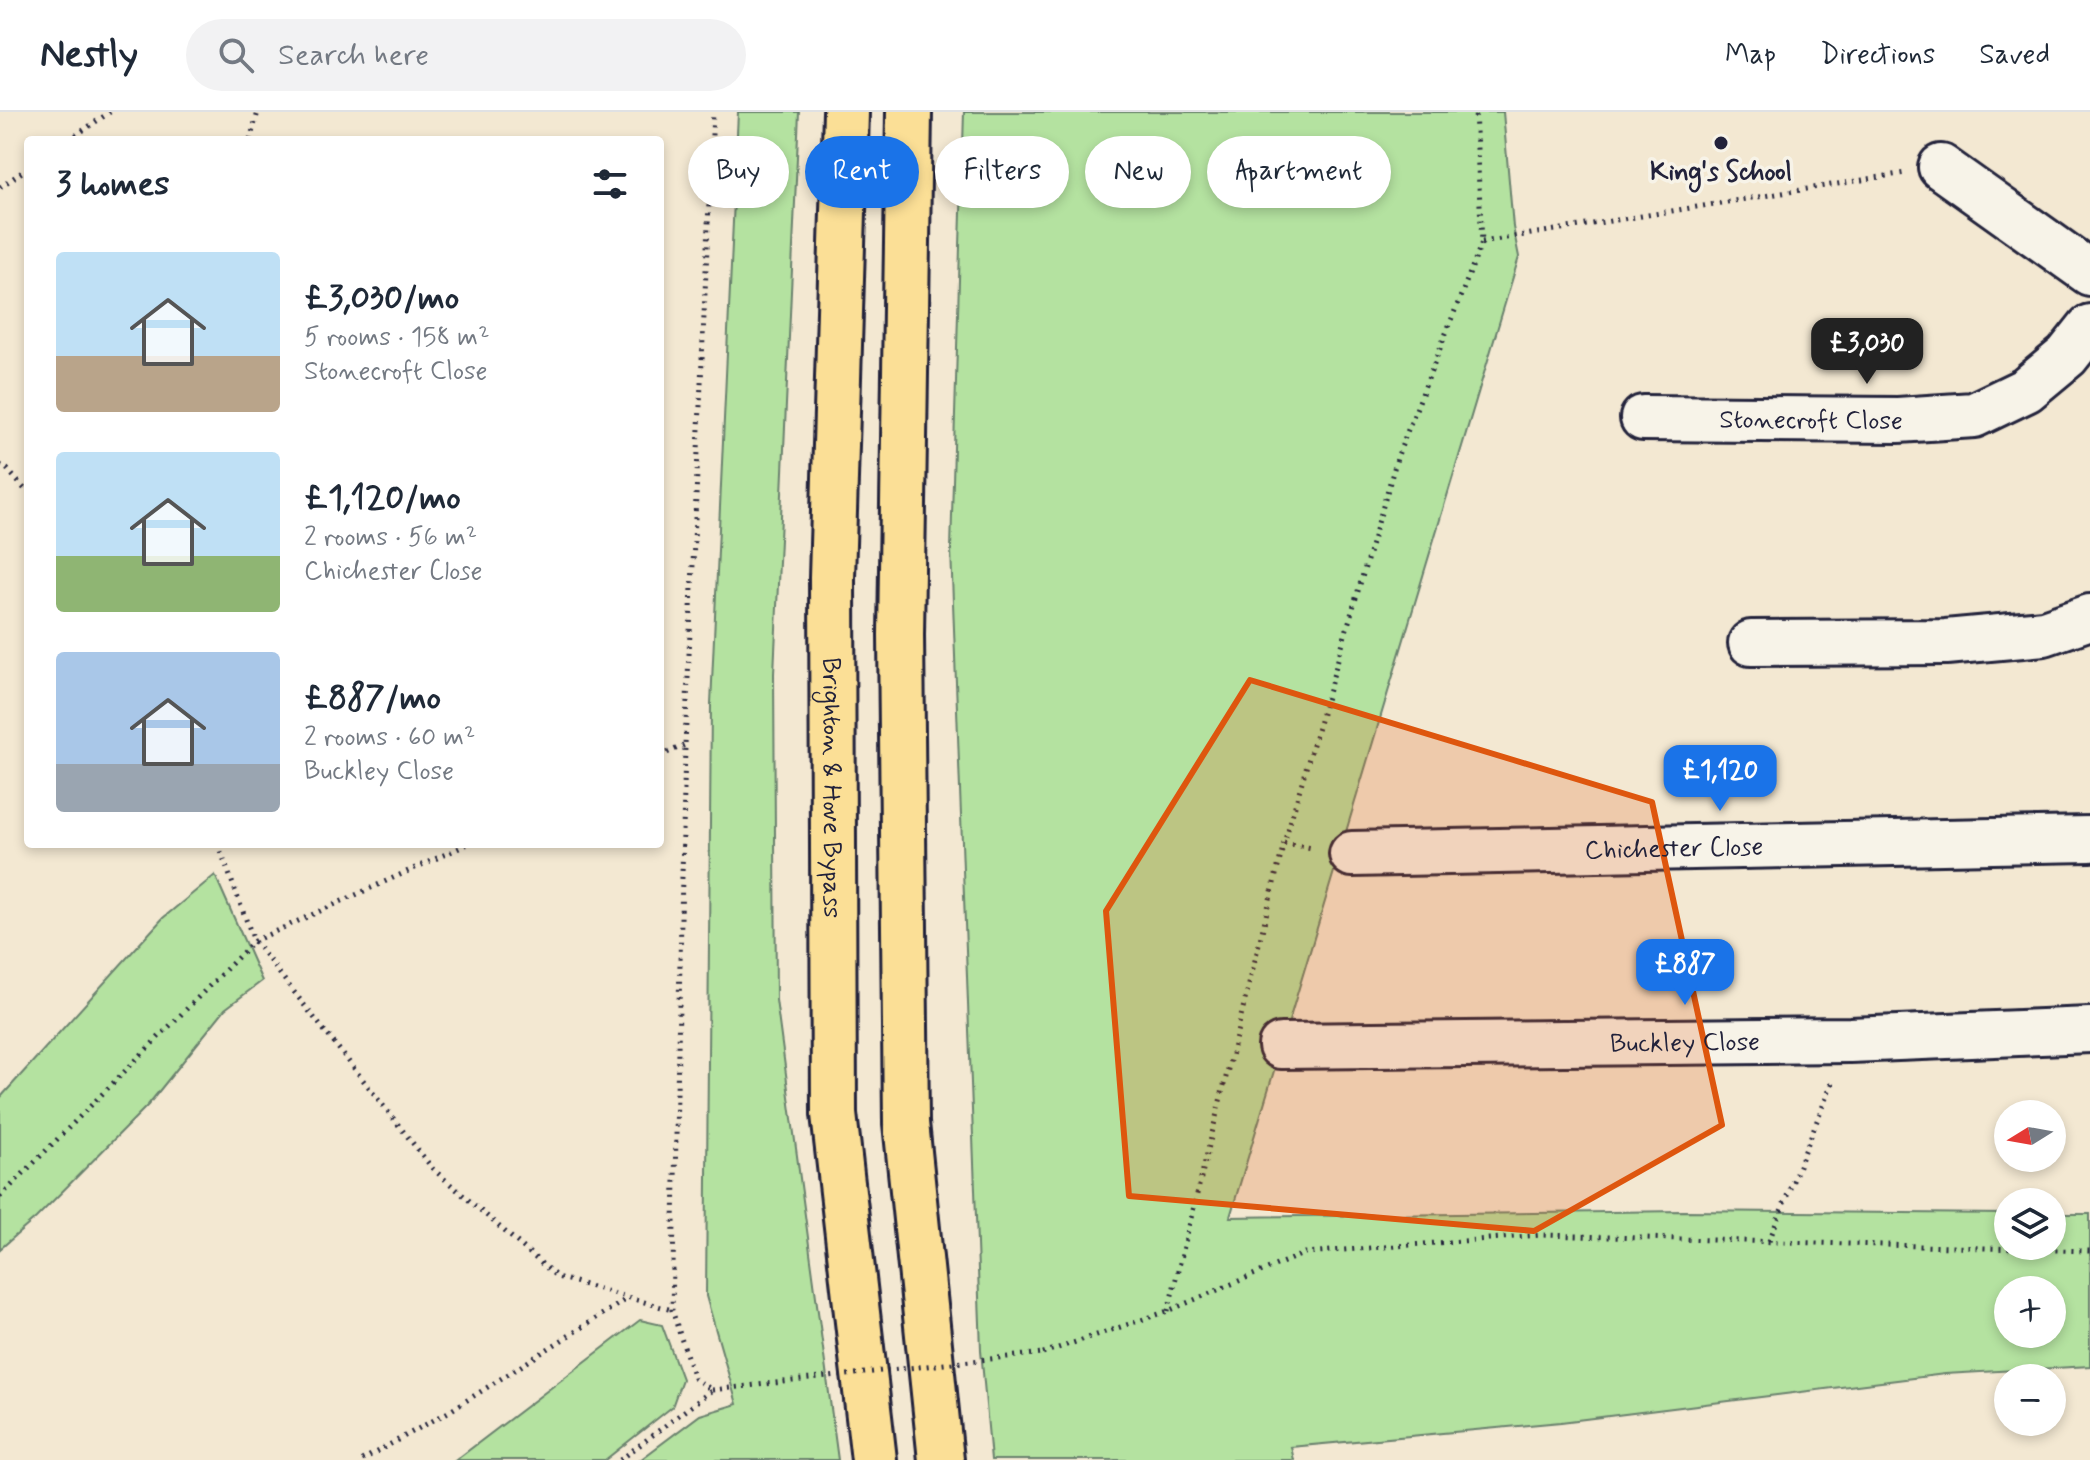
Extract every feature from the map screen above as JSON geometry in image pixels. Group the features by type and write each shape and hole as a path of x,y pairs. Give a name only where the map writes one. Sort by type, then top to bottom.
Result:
{"highway":[{"name":"Brighton & Hove Bypass","path":"846,112 832,578 834,1114 874,1460"},
{"path":"909,112 901,635 906,1123 941,1460"}],"street":[{"path":"1941,167 2090,273"},
{"name":"Stonecroft Close","path":"1643,418 1898,420 1974,415 2026,390 2067,356 2090,327"},
{"path":"1751,643 1946,642 2044,633 2090,617"},
{"name":"Chichester Close","path":"1352,854 2090,839"},
{"name":"Buckley Close","path":"1281,1046 1850,1040 2090,1030"}],"path":[{"path":"75,136 110,112"},
{"path":"251,136 258,112"},
{"path":"712,1390 694,1378 672,1310 685,745 713,112"},
{"path":"1168,1311 1284,843 1398,455 1482,242 1475,112"},
{"path":"1482,242 1941,167"},
{"path":"0,187 24,171"},
{"path":"0,465 24,488"},
{"path":"664,754 685,745"},
{"path":"219,848 254,941 433,1169 557,1277 672,1310"},
{"path":"0,1197 254,941 459,848"},
{"path":"1769,1241 1850,1040"},
{"path":"620,1460 712,1390 1043,1353 1168,1311 1305,1253 1541,1235 2090,1251"},
{"path":"362,1460 450,1411 629,1298"}],"highlighted area":[{"path":"1250,680 1652,802 1722,1125 1534,1231 1129,1196 1106,911"}],"green space":[{"path":"738,112 799,112 774,674 776,1000 838,1460 640,1460 700,1415 737,1404 706,1296 711,704 734,208 789,208 789,136 737,136"},
{"path":"964,112 1503,112 1513,227 1519,257 1230,1217 1684,1211 1994,1214 1994,1260 2066,1260 2066,1214 2090,1214 2090,1366 1994,1364 1994,1371 1945,1374 1561,1422 1291,1447 1294,1460 991,1460 981,1350 951,549 961,208 1069,208 1069,136 963,136"},
{"path":"215,875 262,981 225,1009 148,1105 36,1218 0,1249 0,1098 163,918"},
{"path":"640,1320 662,1325 682,1379 672,1407 605,1460 456,1460"}],"place":[{"name":"King's School","path":"1721,143"}]}
